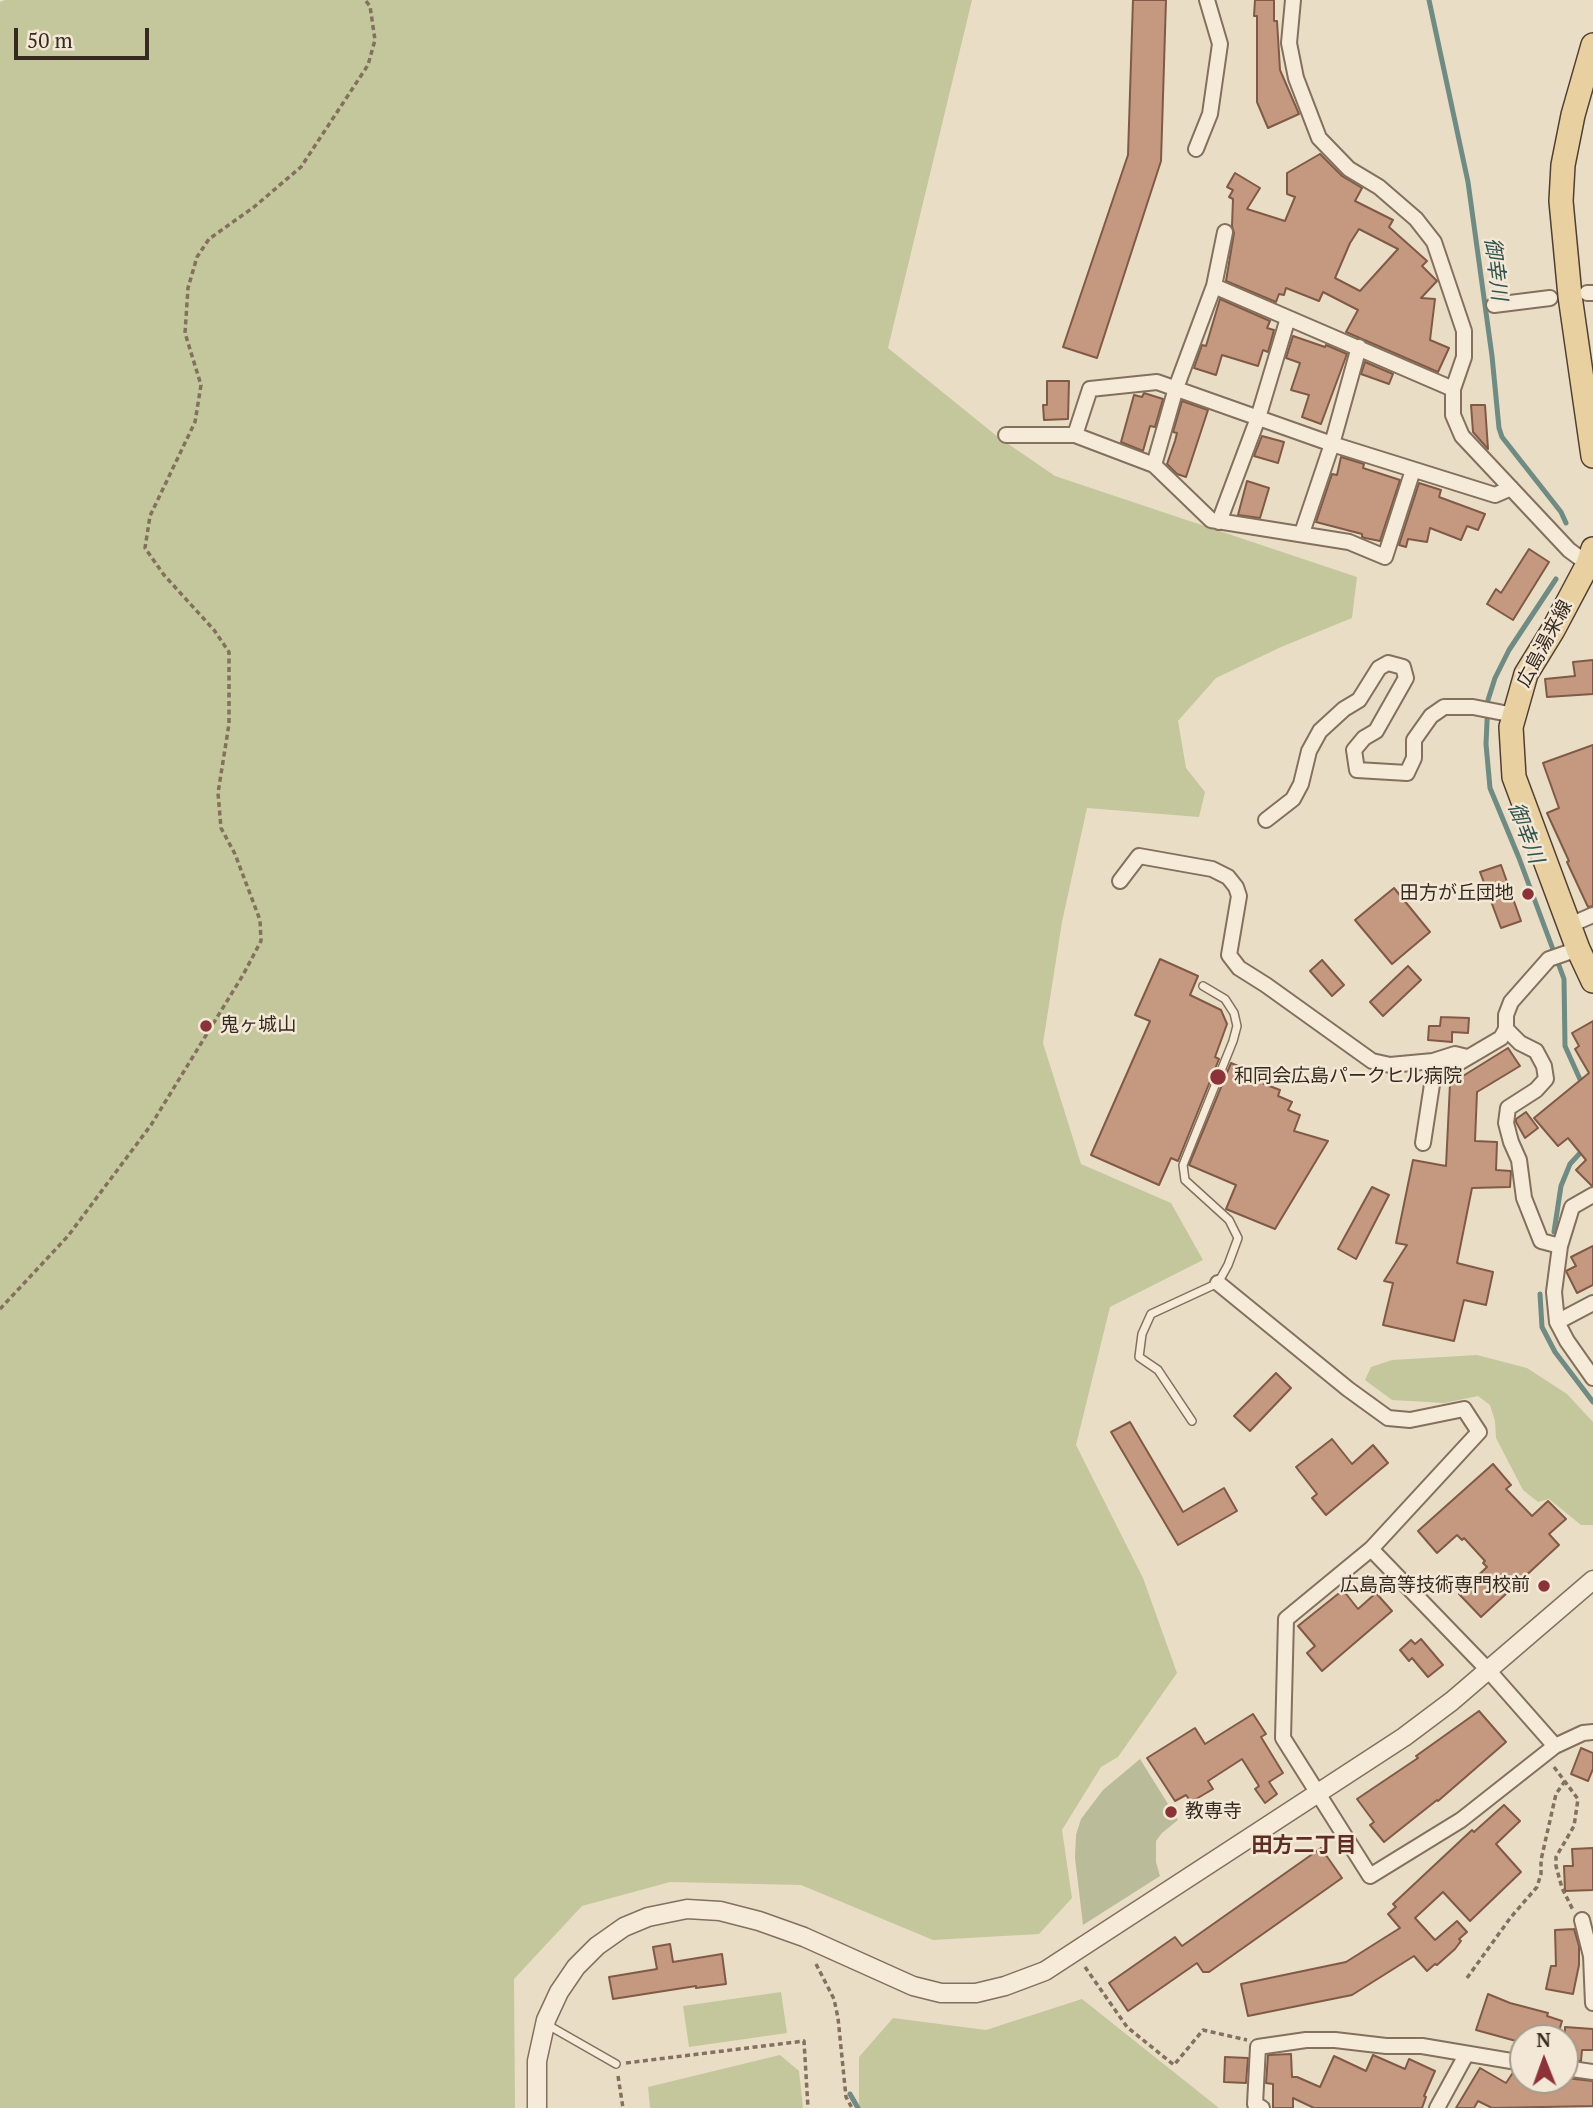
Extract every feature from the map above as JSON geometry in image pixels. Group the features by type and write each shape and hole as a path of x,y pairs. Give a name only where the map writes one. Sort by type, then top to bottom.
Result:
{"main road":[{"path":"1593,45 1573,115 1563,165 1561,201 1570,296 1593,456"},
{"name":"広島湯来線","path":"1590,557 1553,630 1526,674 1511,727 1514,777 1578,949 1593,981"}],"street":[{"path":"1196,149 1210,114 1220,44 1207,0"},
{"path":"1293,0 1289,43 1296,78 1319,138 1349,169 1380,187 1416,219 1434,242 1464,331 1464,357 1453,389 1453,415 1462,436 1569,550 1590,557"},
{"path":"1154,465 1176,388 1214,286 1224,232"},
{"path":"1214,286 1453,389"},
{"path":"1494,305 1550,298"},
{"path":"1219,522 1258,418 1288,318"},
{"path":"1302,533 1332,443 1359,347"},
{"path":"1075,435 1090,389 1157,382 1332,443 1495,495 1511,488"},
{"path":"1006,435 1075,435 1154,465 1211,520 1349,542 1385,557 1413,470"},
{"path":"1266,820 1293,799 1301,783 1309,751 1320,732 1344,709 1359,700 1379,668 1388,663 1403,667 1406,678 1376,731 1364,738 1354,750 1357,770 1407,773 1415,758 1414,740 1431,716 1444,707 1473,707 1514,715"},
{"path":"1119,881 1139,856 1212,869 1228,877 1239,896 1229,955 1247,975 1266,985 1372,1061 1390,1065 1433,1061 1455,1054 1467,1057"},
{"path":"1570,925 1593,915"},
{"path":"1423,1143 1433,1078 1501,1038 1506,1030 1506,1015 1511,1002 1549,959 1578,949"},
{"path":"1506,1030 1520,1043 1536,1051 1544,1066 1546,1079 1536,1090 1508,1108 1506,1123 1519,1160 1524,1198 1541,1241 1560,1246"},
{"path":"1593,1195 1572,1207 1560,1246 1554,1292 1558,1322 1567,1341 1593,1378"},
{"path":"1218,1283 1348,1389 1388,1418 1410,1420 1464,1409 1479,1432 1371,1549 1286,1619 1283,1738 1370,1876 1461,1820 1555,1746 1583,1733 1593,1732"},
{"path":"1558,1322 1593,1303"},
{"path":"1371,1549 1488,1670 1555,1746"},
{"path":"537,2108 537,2061 545,2024 559,1992 576,1967 597,1946 624,1927 648,1917 687,1909 720,1911 804,1937 913,1986 941,1993 976,1993 1005,1986 1045,1971 1404,1737 1488,1670 1593,1580"},
{"path":"1582,1920 1591,1956 1593,2003"},
{"path":"1262,2108 1255,2104 1258,2047 1306,2039 1335,2040 1386,2046 1422,2046 1509,2061"},
{"path":"1437,2108 1466,2055"}],"lane":[{"path":"1192,1421 1158,1370 1139,1357 1142,1334 1151,1314 1218,1283 1238,1238 1229,1220 1185,1180 1182,1165 1237,1026 1234,1013 1225,999 1203,986"},
{"path":"545,2024 616,2064"}],"path":[{"path":"0,1309 68,1236 151,1125 261,941 260,920 235,854 221,828 218,793 229,724 229,652 214,630 164,575 145,548 150,516 195,422 201,385 185,333 188,288 197,257 209,239 301,167 368,65 374,40 370,6 365,0"},
{"path":"1543,1755 1576,1794 1578,1805 1574,1826 1556,1857 1556,1866 1570,1905 1582,1920"},
{"path":"1467,1978 1511,1917 1537,1887 1556,1794 1565,1781"},
{"path":"816,1964 834,1999 846,2097 852,2108"},
{"path":"1085,1967 1127,2027 1174,2065 1203,2030 1253,2041 1258,2047"},
{"path":"623,2108 616,2064 804,2041 808,2108"}],"green space":[{"path":"972,0 888,348 998,437 1055,476 1357,577 1352,618 1281,647 1216,678 1178,721 1186,768 1205,792 1199,817 1087,808 1062,922 1043,1043 1081,1164 1171,1203 1203,1260 1110,1307 1076,1445 1143,1578 1177,1673 1118,1757 1101,1767 1062,1830 1072,1898 1039,1934 933,1940 801,1885 670,1882 582,1906 514,1979 515,2108 0,2108 0,2"},
{"path":"1477,1355 1527,1368 1567,1394 1593,1422 1593,1525 1581,1525 1549,1499 1538,1502 1523,1490 1496,1438 1490,1405 1478,1396 1444,1403 1392,1400 1365,1380 1371,1367 1392,1360"},
{"path":"1140,1759 1178,1820 1156,1841 1156,1862 1160,1876 1083,1925 1075,1858 1076,1835 1081,1819 1103,1790"},
{"path":"781,1992 787,2033 689,2047 683,2006"},
{"path":"1082,1999 1219,2108 859,2108 859,2057 893,2018 986,2030"},
{"path":"780,2055 799,2071 803,2108 650,2108 648,2087"}],"building":[{"path":"1133,0 1166,0 1161,161 1097,358 1063,347 1128,155"},
{"path":"1255,0 1274,0 1280,70 1299,114 1268,128 1257,102"},
{"path":"1320,154 1342,176 1362,188 1355,201 1393,220 1389,227 1427,261 1422,266 1437,281 1421,298 1435,299 1430,340 1449,348 1438,372 1346,332 1358,310 1323,292 1319,301 1286,288 1284,295 1279,294 1276,302 1226,281 1234,233 1233,199 1229,197 1233,190 1227,187 1235,173 1260,188 1247,209 1285,221 1295,197 1287,194 1287,173","holes":["1359,229 1398,249 1360,291 1335,278"]},
{"path":"1220,299 1270,321 1267,328 1274,330 1268,352 1263,350 1258,366 1222,355 1216,375 1194,368 1202,345 1206,346"},
{"path":"1293,336 1347,354 1321,424 1302,417 1309,395 1291,390 1300,363 1286,358"},
{"path":"1365,362 1393,374 1389,384 1361,374"},
{"path":"1047,381 1069,381 1068,419 1044,420 1043,405 1047,405"},
{"path":"1144,393 1163,399 1155,427 1150,426 1143,451 1121,442 1134,395 1142,397"},
{"path":"1182,401 1208,410 1186,477 1177,474 1167,464 1177,433 1173,432"},
{"path":"1471,405 1485,405 1488,449 1473,432"},
{"path":"1262,436 1284,442 1278,463 1254,456"},
{"path":"1341,457 1364,464 1363,468 1400,480 1380,541 1316,522 1332,474 1337,475"},
{"path":"1247,481 1269,488 1260,518 1238,515"},
{"path":"1419,483 1441,490 1439,497 1485,514 1478,530 1467,526 1461,540 1430,528 1427,542 1408,539 1406,547 1399,545"},
{"path":"1529,549 1549,562 1513,620 1487,604 1496,589 1501,593"},
{"path":"1593,660 1593,694 1547,697 1545,679 1575,676 1573,662"},
{"path":"1593,745 1593,906 1588,907 1547,813 1559,808 1543,763"},
{"path":"1501,865 1521,921 1501,928 1480,872"},
{"path":"1394,888 1430,932 1392,964 1355,920"},
{"path":"1160,959 1198,976 1190,995 1221,1010 1227,1024 1215,1057 1219,1059 1178,1161 1171,1158 1159,1185 1091,1155 1150,1021 1135,1015"},
{"path":"1322,960 1344,985 1332,996 1310,971"},
{"path":"1408,966 1421,980 1383,1016 1370,1002"},
{"path":"1441,1017 1469,1018 1468,1033 1452,1032 1452,1042 1428,1040 1429,1026 1440,1026"},
{"path":"1593,1021 1592,1186 1576,1170 1586,1160 1568,1138 1558,1146 1534,1118 1589,1073 1575,1049 1579,1046 1572,1033"},
{"path":"1508,1048 1520,1066 1477,1092 1475,1141 1497,1142 1496,1170 1511,1171 1510,1187 1472,1188 1457,1263 1493,1272 1486,1305 1464,1300 1454,1341 1383,1325 1393,1283 1384,1281 1407,1245 1396,1243 1413,1160 1446,1166 1450,1084"},
{"path":"1231,1063 1267,1078 1264,1084 1280,1090 1278,1096 1292,1102 1288,1110 1300,1115 1294,1131 1328,1141 1275,1229 1226,1209 1236,1185 1189,1165"},
{"path":"1526,1112 1538,1128 1525,1138 1516,1119"},
{"path":"1372,1187 1389,1195 1356,1259 1338,1249"},
{"path":"1593,1246 1593,1285 1577,1293 1566,1271 1576,1266 1571,1257"},
{"path":"1276,1373 1291,1388 1250,1431 1234,1416"},
{"path":"1130,1422 1183,1512 1224,1488 1237,1511 1178,1545 1111,1432"},
{"path":"1332,1439 1352,1464 1373,1445 1388,1463 1326,1515 1312,1498 1317,1494 1296,1467"},
{"path":"1493,1464 1511,1485 1506,1489 1532,1516 1548,1501 1566,1519 1549,1534 1559,1545 1481,1617 1459,1594 1487,1567 1483,1563 1485,1561 1464,1538 1462,1540 1457,1535 1437,1553 1418,1531"},
{"path":"1343,1590 1358,1609 1376,1593 1392,1611 1322,1671 1307,1653 1315,1646 1298,1626"},
{"path":"1421,1639 1443,1665 1428,1677 1412,1658 1409,1661 1400,1650 1411,1640 1415,1644"},
{"path":"1479,1711 1506,1742 1438,1801 1384,1842 1370,1825 1374,1822 1357,1799 1418,1758 1416,1756"},
{"path":"1253,1714 1266,1734 1261,1737 1283,1773 1269,1782 1277,1794 1265,1803 1255,1789 1259,1786 1242,1759 1208,1781 1213,1789 1191,1802 1186,1795 1175,1801 1147,1758 1195,1728 1205,1744"},
{"path":"1581,1748 1593,1753 1593,1769 1588,1781 1571,1774"},
{"path":"1504,1805 1520,1821 1496,1844 1521,1872 1470,1921 1443,1892 1415,1918 1435,1940 1457,1921 1467,1932 1459,1939 1461,1941 1455,1949 1437,1965 1427,1971 1414,1956 1352,1995 1248,2016 1241,1984 1346,1962 1400,1928 1388,1914 1396,1907 1393,1904 1472,1830 1474,1832"},
{"path":"1321,1848 1342,1878 1209,1972 1203,1972 1197,1963 1128,2011 1109,1983 1175,1937 1182,1946"},
{"path":"1593,1848 1593,1890 1565,1891 1564,1866 1573,1866 1572,1849"},
{"path":"1574,1929 1579,1946 1579,1965 1573,1994 1546,1989 1551,1966 1556,1966 1555,1930"},
{"path":"670,1944 673,1962 722,1954 726,1984 613,1999 609,1977 657,1969 653,1947"},
{"path":"1488,1994 1548,2013 1547,2016 1562,2021 1561,2024 1509,2024 1509,2039 1476,2030"},
{"path":"1579,2028 1593,2029 1593,2050 1582,2050 1581,2061"},
{"path":"1291,2054 1292,2077 1320,2087 1334,2056 1366,2071 1373,2055 1405,2069 1409,2059 1435,2071 1422,2108 1314,2108 1293,2098 1293,2108 1273,2108 1273,2084 1266,2083 1268,2055"},
{"path":"1225,2057 1248,2058 1246,2083 1224,2082"},
{"path":"1480,2068 1506,2083 1509,2078 1509,2094 1579,2094 1579,2080 1593,2081 1593,2106 1492,2108 1478,2101 1474,2108 1456,2108"}],"waterway":[{"name":"御幸川","path":"1429,0 1468,182 1499,428 1502,437 1561,512 1566,523"},
{"name":"御幸川","path":"1556,579 1509,650 1495,678 1488,700 1486,744 1490,788 1564,979 1565,1046 1583,1086"},
{"name":"御幸川","path":"1554,1232 1561,1186 1570,1164 1593,1139"},
{"name":"御幸川","path":"1540,1294 1542,1327 1555,1352 1593,1402"},
{"path":"850,2094 858,2108"}],"place":[{"name":"田方が丘団地","path":"1528,894"},
{"name":"鬼ヶ城山","path":"206,1026"},
{"name":"和同会広島パークヒル病院","path":"1218,1077"},
{"name":"広島高等技術専門校前","path":"1544,1586"},
{"name":"教専寺","path":"1171,1812"}],"district":[{"name":"田方二丁目","path":"1304,1846"}]}
